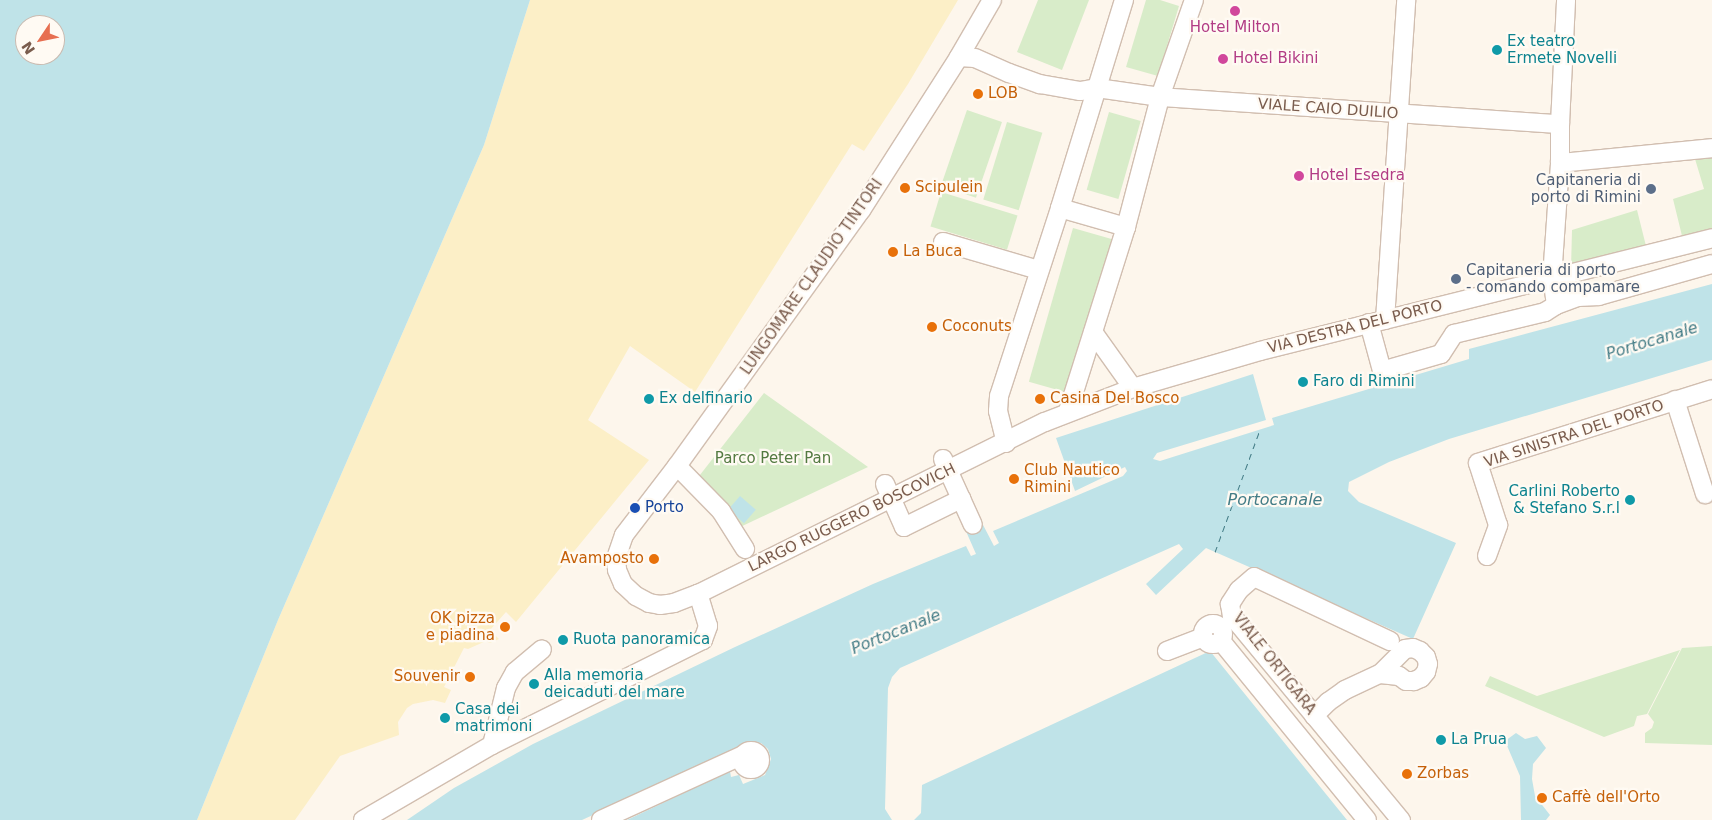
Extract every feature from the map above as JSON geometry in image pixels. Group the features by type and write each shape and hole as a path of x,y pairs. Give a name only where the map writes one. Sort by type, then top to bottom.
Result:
{"street":[{"name":"LUNGOMARE CLAUDIO TINTORI","path":"619,546 628,529 677,466 861,210 958,58 992,0"},
{"path":"1006,442 998,411 999,396 1060,208 1124,0"},
{"path":"1068,411 1126,227 1160,97 1194,0"},
{"path":"1406,0 1398,114 1377,322 1382,371 1441,354 1454,334 1545,312 1556,305 1578,297 1599,296 1712,264"},
{"path":"1556,305 1552,278 1560,163 1566,0"},
{"name":"VIALE CAIO DUILIO","path":"958,58 975,58 1040,84 1080,90 1097,88 1160,97 1560,124"},
{"path":"1560,163 1712,148"},
{"path":"1060,208 1126,227"},
{"name":"VIA DESTRA DEL PORTO","path":"1006,442 1068,411 1133,388 1260,350 1712,238"},
{"path":"943,242 1039,270"},
{"path":"1093,332 1133,388"},
{"name":"VIA SINISTRA DEL PORTO","path":"1487,556 1498,525 1478,463 1712,389"},
{"name":"VIA SINISTRA DEL PORTO","path":"1675,400 1705,494"},
{"name":"LARGO RUGGERO BOSCOVICH","path":"619,546 616,558 617,570 623,584 636,596 649,603 674,602 698,594 945,464 1006,442"},
{"path":"945,464 973,525"},
{"path":"677,466 721,511 745,549"},
{"path":"889,492 904,527 961,499"},
{"name":"VIALE ORTIGARA","path":"1390,641 1254,577 1239,590 1230,604 1232,616 1226,630 1314,716 1401,820"},
{"path":"363,820 492,745 703,640 708,626 698,594"},
{"path":"1167,651 1203,637 1210,644 1216,644 1226,630 1367,820"},
{"path":"492,745 506,688 515,672 542,649"},
{"path":"1314,716 1328,702 1345,690 1380,674"},
{"path":"601,820 743,755"}],"green space":[{"path":"1038,0 1089,0 1062,70 1017,52"},
{"path":"1146,0 1160,0 1179,6 1158,76 1126,67"},
{"path":"967,110 1002,122 976,198 941,186"},
{"path":"1109,112 1141,121 1118,199 1087,190"},
{"path":"1007,122 1042,133 1019,210 983,199"},
{"path":"1712,157 1712,233 1683,240 1673,199 1704,189 1695,159"},
{"path":"941,192 1018,215 1007,250 930,226"},
{"path":"1637,210 1647,250 1571,269 1572,230"},
{"path":"1073,228 1112,239 1068,393 1029,382"},
{"name":"Parco Peter Pan","path":"764,393 868,467 736,529 696,480"},
{"path":"1712,646 1712,745 1645,743 1645,733 1652,728 1654,722 1648,714 1682,648"},
{"path":"1680,650 1647,714 1637,716 1634,726 1604,737 1485,686 1490,676 1537,696"}],"sand":[{"path":"530,0 958,0 908,84 864,151 852,144 695,392 630,346 588,420 649,460 516,622 506,612 490,630 499,639 490,643 486,641 468,649 464,648 444,687 451,690 445,703 433,700 413,704 407,708 398,722 399,735 340,756 295,820 197,820 278,620 484,145"}],"water":[{"path":"0,0 530,0 484,145 278,620 197,820 0,820"},
{"name":"Portocanale","path":"1712,284 1712,360 1449,439 1389,462 1349,482 1348,491 1359,502 1456,543 1413,639 1206,548 1156,595 1146,584 1183,549 1179,544 900,668 892,677 888,688 885,809 892,820 627,820 730,771 731,777 739,775 743,784 765,775 771,759 768,749 761,743 752,742 582,820 407,820 454,788 533,744 735,647 873,584 966,546 971,556 976,554 965,529 981,521 994,546 999,543 993,531 1123,476 1127,471 1125,467 1075,491 1056,438 1253,374 1266,420 1157,453 1153,459 1160,461 1274,425 1272,418 1469,359 1469,349"},
{"path":"740,496 756,510 744,523 728,510"},
{"path":"1210,651 1347,820 914,820 921,813 922,785"},
{"path":"1516,733 1525,739 1537,736 1546,748 1533,764 1532,779 1535,796 1550,815 1546,820 1521,820 1520,776 1505,741"}],"ferry route":[{"path":"1215,552 1260,430"}],"place":[{"name":"Hotel Milton","path":"1235,11"},
{"name":"Ex teatro Ermete Novelli","path":"1497,50"},
{"name":"Hotel Bikini","path":"1223,59"},
{"name":"LOB","path":"978,94"},
{"name":"Hotel Esedra","path":"1299,176"},
{"name":"Scipulein","path":"905,188"},
{"name":"Capitaneria di porto di Rimini","path":"1651,189"},
{"name":"La Buca","path":"893,252"},
{"name":"Capitaneria di porto - comando compamare","path":"1456,279"},
{"name":"Coconuts","path":"932,327"},
{"name":"Faro di Rimini","path":"1303,382"},
{"name":"Ex delfinario","path":"649,399"},
{"name":"Casina Del Bosco","path":"1040,399"},
{"name":"Club Nautico Rimini","path":"1014,479"},
{"name":"Carlini Roberto & Stefano S.r.l","path":"1630,500"},
{"name":"Porto","path":"635,508"},
{"name":"Avamposto","path":"654,559"},
{"name":"OK pizza e piadina","path":"505,627"},
{"name":"Ruota panoramica","path":"563,640"},
{"name":"Souvenir","path":"470,677"},
{"name":"Alla memoria deicaduti del mare","path":"534,684"},
{"name":"Casa dei matrimoni","path":"445,718"},
{"name":"La Prua","path":"1441,740"},
{"name":"Zorbas","path":"1407,774"},
{"name":"Caffè dell'Orto","path":"1542,798"}]}
